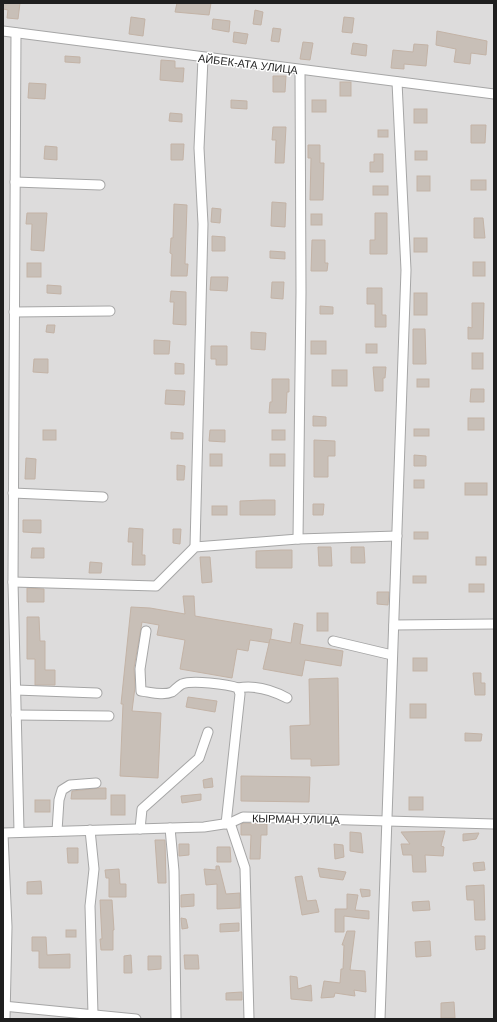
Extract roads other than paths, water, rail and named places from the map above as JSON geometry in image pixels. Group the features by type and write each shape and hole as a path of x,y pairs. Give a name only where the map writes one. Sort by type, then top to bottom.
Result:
{"street":[{"name":"АЙБЕК-АТА УЛИЦА","path":"3,31 202,58 494,94"},
{"path":"16,33 13,582 19,831"},
{"path":"195,547 203,224 199,148 202,58"},
{"path":"298,540 301,292 300,70"},
{"path":"380,1019 385,821 394,625 406,270 397,82"},
{"path":"15,182 100,185"},
{"path":"14,312 110,311"},
{"path":"3,458 13,458"},
{"path":"13,493 103,497"},
{"path":"13,582 156,586 195,547 298,540 397,536"},
{"path":"394,625 494,624"},
{"path":"146,631 140,669 141,691 159,694 171,692 182,684 194,683 231,685 238,688 248,686 275,692 288,698"},
{"path":"333,641 392,655"},
{"path":"238,688 240,694 228,823 245,868 249,1019"},
{"path":"16,690 97,693"},
{"path":"16,715 109,716"},
{"path":"140,829 142,809 199,758 208,732"},
{"path":"57,831 59,800 62,790 70,785 96,783"},
{"name":"КЫРМАН УЛИЦА","path":"3,834 19,831 204,828 228,823 243,817 494,824"},
{"path":"170,828 174,871 176,1019"},
{"path":"90,830 94,869 90,906 94,1014"},
{"path":"3,834 7,927 4,1006 5,1019"},
{"path":"4,1006 136,1019"}]}
